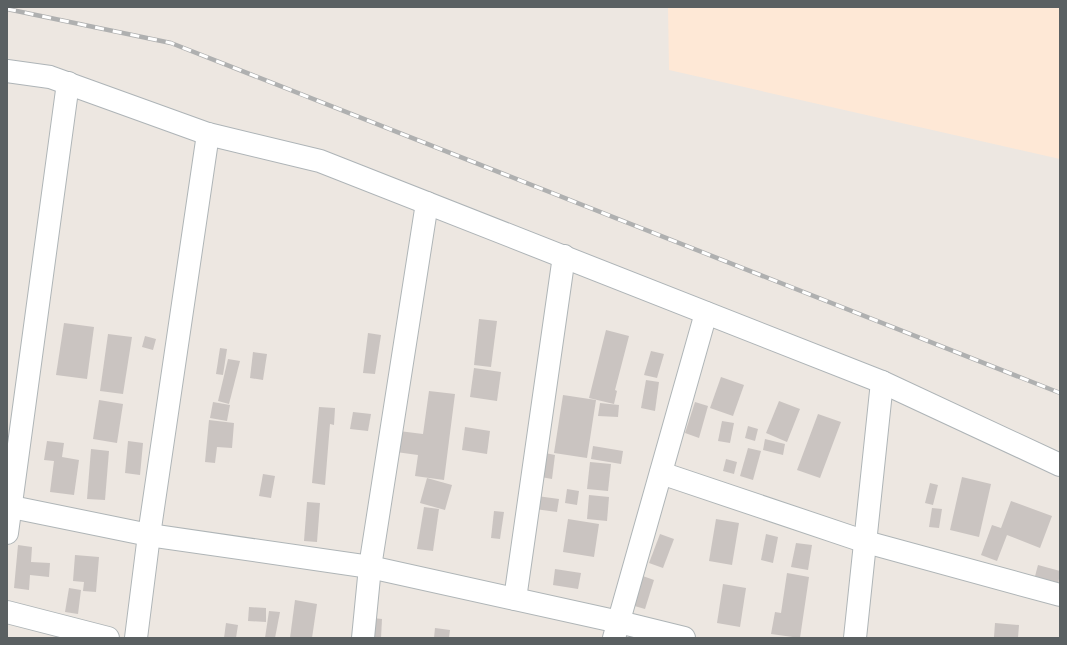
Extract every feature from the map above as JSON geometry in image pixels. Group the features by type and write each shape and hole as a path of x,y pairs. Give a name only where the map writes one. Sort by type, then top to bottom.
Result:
{"street":[{"path":"7,72 50,77 208,134 320,161 882,382 1060,465"},
{"path":"7,533 9,506 68,83"},
{"path":"136,638 149,535 208,134"},
{"path":"363,638 370,567 428,203"},
{"path":"515,599 564,256"},
{"path":"616,630 706,313"},
{"path":"855,638 882,382"},
{"path":"661,473 866,542 1060,594"},
{"path":"9,506 149,535 370,567 515,599 616,630 684,638"},
{"path":"7,612 108,638"}],"shaded area":[{"path":"668,7 1060,7 1060,159 669,70"}],"building":[{"path":"479,319 497,321 491,367 474,365"},
{"path":"64,323 94,327 87,379 56,375"},
{"path":"606,330 629,336 615,390 617,391 614,404 589,398"},
{"path":"368,333 381,335 375,374 363,373"},
{"path":"108,334 132,337 123,394 100,391"},
{"path":"145,336 156,339 153,350 142,347"},
{"path":"220,348 227,349 223,375 216,374"},
{"path":"651,351 664,354 657,378 644,375"},
{"path":"253,352 267,354 263,380 250,378"},
{"path":"228,359 240,361 229,404 218,401"},
{"path":"474,368 501,372 497,401 470,397"},
{"path":"721,377 744,385 733,416 710,408"},
{"path":"646,380 659,382 655,411 641,408"},
{"path":"429,391 455,394 444,480 415,476 418,455 396,452 399,431 423,434"},
{"path":"563,395 596,400 587,458 554,453"},
{"path":"99,400 123,404 117,443 93,439"},
{"path":"779,401 800,409 787,442 766,433"},
{"path":"213,402 230,405 227,421 210,418"},
{"path":"695,402 708,406 699,438 685,433"},
{"path":"600,403 619,405 618,417 598,416"},
{"path":"319,407 335,408 334,425 330,424 325,485 312,483"},
{"path":"353,412 371,414 368,431 350,429"},
{"path":"818,414 841,422 820,478 797,470"},
{"path":"209,420 234,423 232,448 217,447 215,463 205,462"},
{"path":"722,421 734,423 730,443 718,441"},
{"path":"748,426 758,429 755,441 745,438"},
{"path":"465,427 490,431 487,454 462,450"},
{"path":"765,439 785,444 783,455 763,450"},
{"path":"47,441 64,443 62,457 79,460 74,495 50,492 54,461 44,460"},
{"path":"128,441 143,443 140,475 125,473"},
{"path":"593,446 623,451 621,464 591,459"},
{"path":"748,448 761,451 753,480 740,476"},
{"path":"91,449 109,451 105,500 87,499"},
{"path":"545,453 555,455 552,479 541,477"},
{"path":"726,459 737,462 734,474 723,471"},
{"path":"590,462 611,464 608,491 587,489"},
{"path":"263,474 275,476 271,498 259,496"},
{"path":"962,477 991,484 979,537 950,530"},
{"path":"427,478 452,485 445,510 420,503"},
{"path":"930,483 938,485 933,505 925,503"},
{"path":"567,489 579,491 577,505 565,503"},
{"path":"589,495 609,497 607,521 587,519"},
{"path":"537,496 559,499 557,512 535,509"},
{"path":"1011,501 1052,516 1040,548 1007,535 997,561 981,555 992,525 1001,528"},
{"path":"307,502 320,503 317,542 304,541"},
{"path":"424,507 439,509 433,551 417,549"},
{"path":"932,508 942,509 939,528 929,527"},
{"path":"494,511 504,512 500,539 491,538"},
{"path":"568,519 599,524 594,557 563,552"},
{"path":"716,519 739,523 732,565 709,561"},
{"path":"660,534 674,539 663,568 649,563"},
{"path":"766,534 778,537 773,563 761,560"},
{"path":"796,543 812,545 808,570 791,567"},
{"path":"18,545 32,547 31,562 50,563 49,577 30,575 29,590 14,588"},
{"path":"75,555 99,557 96,592 83,591 84,582 73,581"},
{"path":"1038,565 1060,571 1058,586 1034,580"},
{"path":"555,569 581,573 578,589 553,585"},
{"path":"787,573 809,577 800,638 771,634 775,612 781,613"},
{"path":"640,575 654,580 645,609 631,605"},
{"path":"723,584 746,588 740,627 717,623"},
{"path":"69,588 81,590 78,614 65,612"},
{"path":"295,600 317,604 312,638 290,638"},
{"path":"249,607 266,608 266,622 248,621"},
{"path":"269,611 280,612 275,638 265,638"},
{"path":"373,618 382,619 381,638 372,637"},
{"path":"226,623 238,625 236,638 224,638"},
{"path":"995,623 1019,625 1018,638 994,637"},
{"path":"435,628 450,630 449,638 434,638"}],"railway":[{"path":"7,9 171,43 1060,393"}]}
